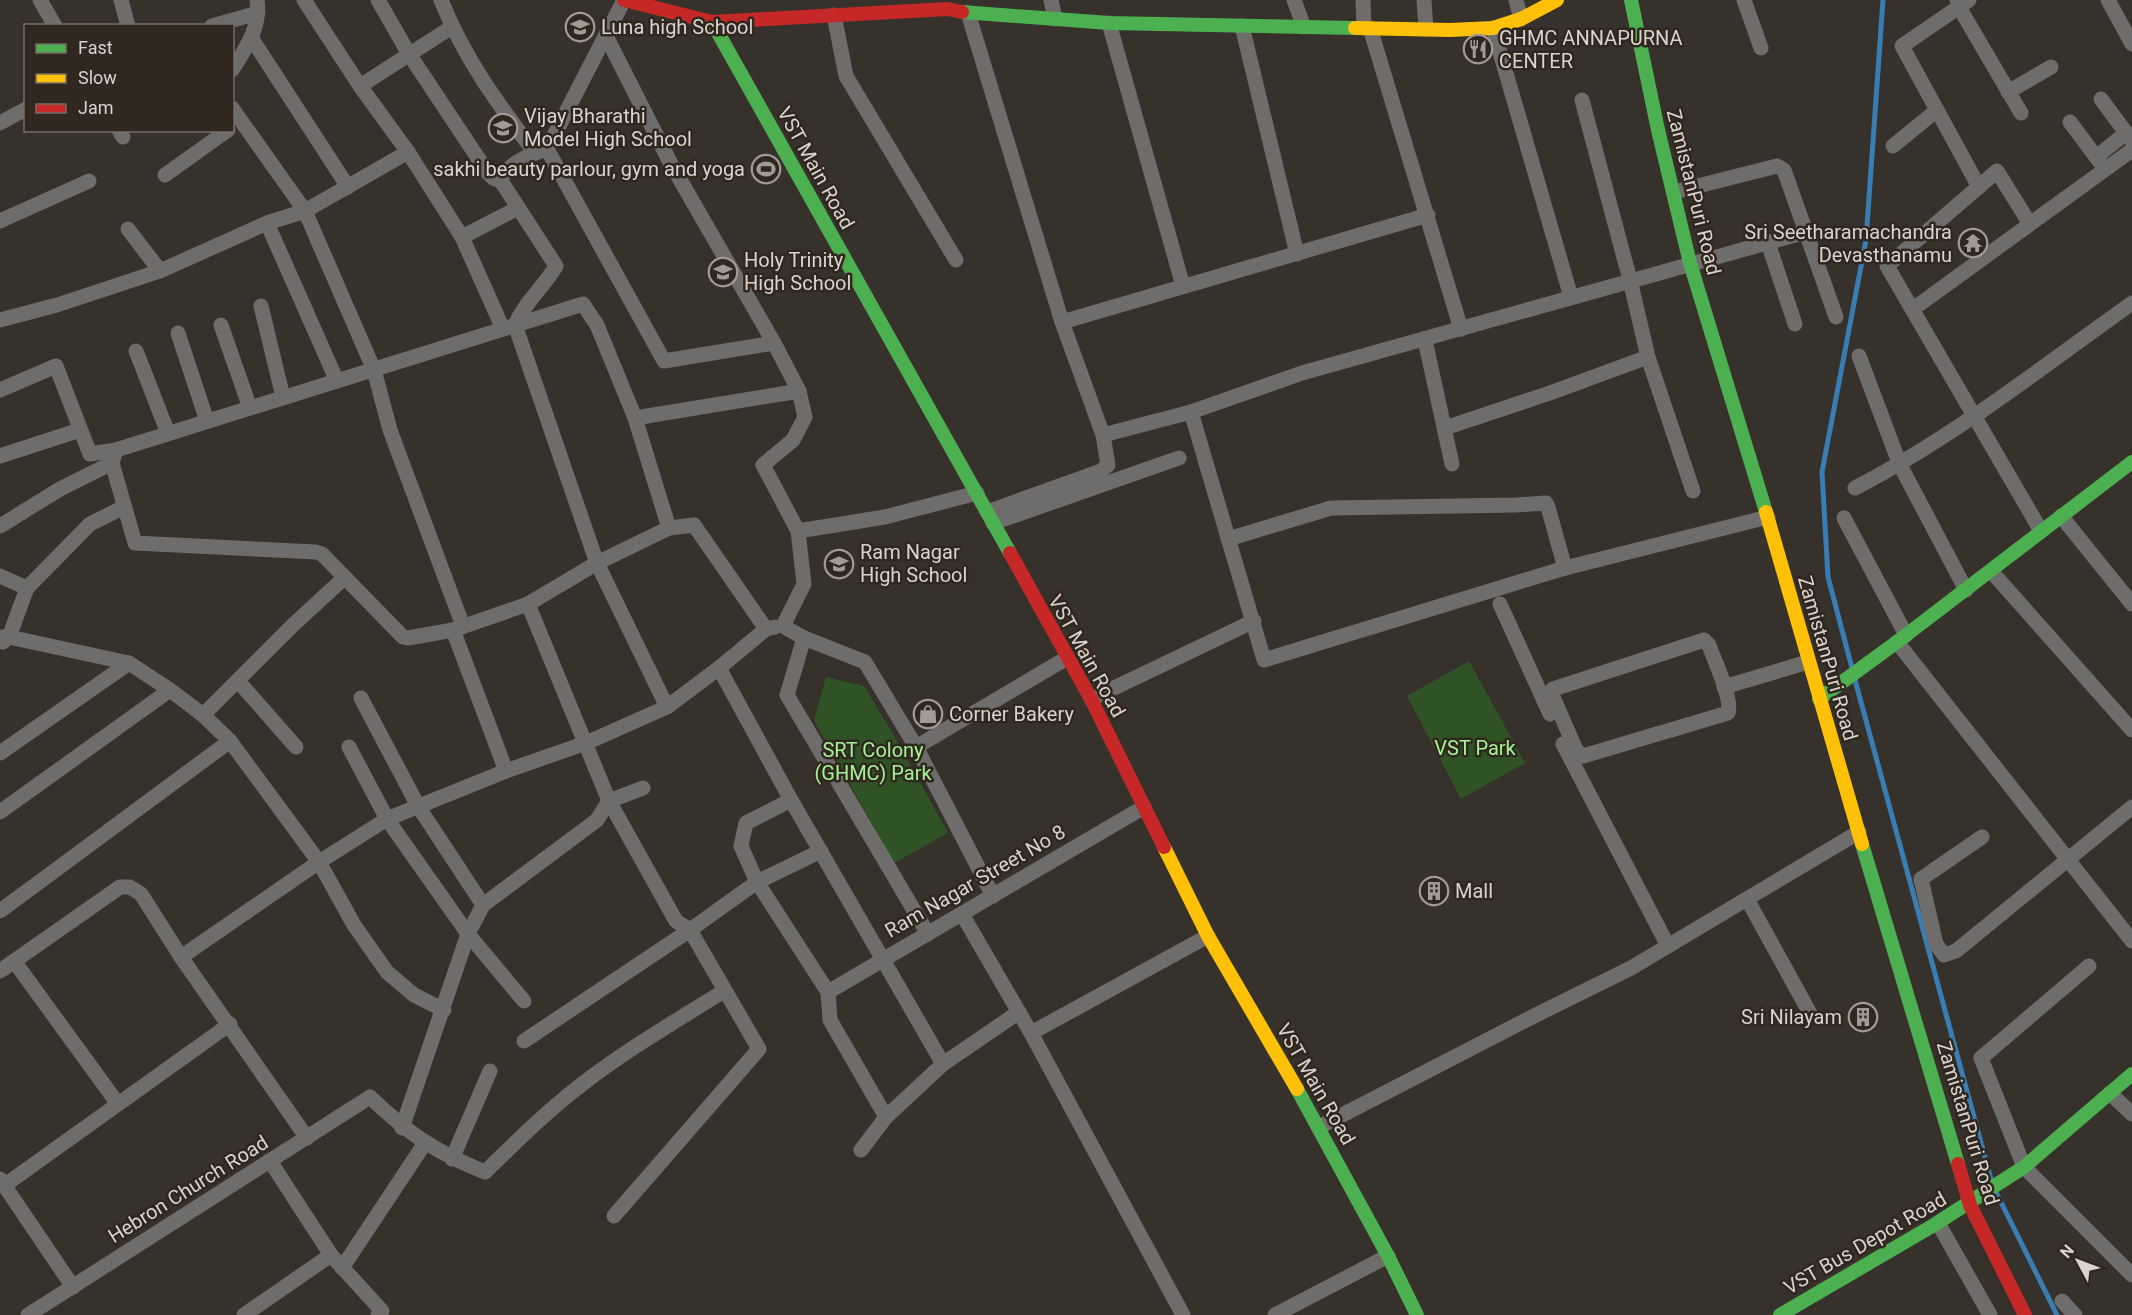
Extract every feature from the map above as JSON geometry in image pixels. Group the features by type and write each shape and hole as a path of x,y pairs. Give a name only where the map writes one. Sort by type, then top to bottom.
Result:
{"street":[{"path":"40,0 54,24"},
{"path":"121,0 127,24"},
{"path":"304,0 360,86 408,152 462,237 509,327 597,563 667,707"},
{"path":"378,0 409,54 488,173 501,181 556,266 509,327"},
{"path":"441,0 452,27 486,88 541,151 664,361 774,343"},
{"path":"501,181 506,170 541,151 629,0 712,22 834,15 946,4 968,14 1109,22 1426,29 1493,28 1521,19 1557,0"},
{"path":"1051,0 1055,19"},
{"path":"1294,0 1304,27"},
{"path":"1363,0 1367,28 1428,215 1461,329"},
{"path":"1424,0 1426,29"},
{"path":"1516,0 1521,19"},
{"name":"ZamistanPuri Road","path":"1631,0 1658,130 1690,263 1768,517 1819,699 1975,1201 2025,1315"},
{"path":"1744,0 1761,48"},
{"path":"2108,0 2132,44"},
{"path":"1979,187 1902,46 1962,2 2021,113"},
{"path":"216,24 257,6"},
{"path":"234,67 252,39 257,6"},
{"path":"968,14 1062,322 1103,435 1108,465 1101,471 990,517"},
{"path":"834,15 846,76 956,260"},
{"name":"VST Main Road","path":"712,22 1090,699 1208,936 1319,1128 1417,1315"},
{"path":"1109,22 1183,286"},
{"path":"1242,26 1296,254"},
{"path":"360,86 452,27"},
{"path":"1493,28 1571,297"},
{"path":"606,36 671,165 774,343 799,391 805,417 793,440 763,465 798,531 804,584 783,626"},
{"path":"252,39 348,187"},
{"path":"2008,92 2051,67"},
{"path":"2096,157 2129,137 2101,99"},
{"path":"1582,100 1648,357 1693,491"},
{"path":"0,123 24,110"},
{"path":"1893,146 1937,110"},
{"path":"2070,122 2105,169"},
{"path":"237,124 305,211 374,370 390,430 506,771"},
{"path":"165,175 225,132"},
{"path":"1913,309 2132,150"},
{"path":"0,320 57,305 160,271 267,223 305,211 408,152"},
{"path":"1674,192 1777,166 1784,170 1836,317"},
{"path":"2030,224 1997,171 1887,266 2041,531"},
{"path":"0,221 89,181"},
{"path":"462,237 518,208"},
{"path":"1062,322 1428,215"},
{"path":"267,223 337,381"},
{"path":"128,229 160,271"},
{"path":"1103,435 1191,412 1302,373 1806,232"},
{"path":"1768,243 1795,324"},
{"path":"1855,488 1900,465 1974,417 2132,303"},
{"path":"0,526 114,456 168,433 583,304 597,325 635,418 669,528"},
{"path":"261,306 283,397"},
{"path":"221,324 250,408"},
{"path":"178,333 207,421"},
{"path":"1425,340 1452,464"},
{"path":"136,351 168,433"},
{"path":"1859,356 1900,465 1966,590"},
{"path":"1445,428 1648,357"},
{"path":"0,390 56,366 90,454 114,456"},
{"path":"635,418 799,391"},
{"path":"1191,412 1254,621 1262,658 1266,660 1565,568 1768,517"},
{"path":"0,456 80,430"},
{"path":"114,456 124,507 133,540 138,544 322,554 403,637 458,628 528,604 597,563 669,528 694,525 766,629"},
{"path":"990,517 1179,458"},
{"path":"1819,699 1902,639 2132,462"},
{"path":"798,531 885,517 977,493"},
{"path":"1228,539 1331,508 1516,505 1542,502 1548,507 1565,568"},
{"path":"124,507 90,524 27,588 3,640 129,663 203,715 230,741 319,862 354,925 387,972 414,994 444,1010"},
{"path":"2061,516 2132,604"},
{"path":"1844,518 1902,639 2132,941"},
{"path":"1991,571 2132,730"},
{"path":"0,576 27,588"},
{"path":"203,715 292,626 344,578"},
{"path":"528,604 609,801 676,921 690,930 759,1049 614,1216"},
{"path":"1500,604 1566,748 1668,946"},
{"path":"1090,699 1254,621"},
{"path":"182,957 319,862 387,819 506,771 586,743 667,707 766,629 783,626 804,638 865,662 916,747 993,896"},
{"path":"804,638 787,695 928,934"},
{"path":"1704,640 1709,645 1724,687 1730,708 1728,713 1583,756 1576,750 1553,697 1552,689 1704,640"},
{"path":"916,747 1067,658"},
{"path":"1724,687 1808,662"},
{"path":"0,753 129,663"},
{"path":"719,668 791,800 943,1064"},
{"path":"238,681 297,747"},
{"path":"0,812 170,690"},
{"path":"361,698 418,806 483,905"},
{"path":"0,911 230,741"},
{"path":"349,747 387,819 468,934 524,1001"},
{"path":"643,788 609,801 597,820 483,905 468,934 402,1128 452,1159 485,1172 526,1132 581,1085 643,1041 724,991"},
{"path":"791,800 746,823 741,846 757,882 828,992 830,1020 886,1117"},
{"name":"Ram Nagar Street No 8","path":"828,992 1144,807"},
{"path":"1982,837 1921,879 1936,944 1944,955 1956,951 2132,807"},
{"path":"1319,1128 1631,968 1749,902 1859,832"},
{"path":"524,1041 690,930 757,882 821,851"},
{"path":"0,971 120,887 130,887 141,894 307,1138"},
{"path":"1749,902 1811,1015"},
{"path":"962,914 1031,1033 1184,1315"},
{"path":"1031,1033 1208,936"},
{"path":"14,961 118,1104"},
{"path":"2089,966 1981,1058 2024,1167 2132,1275"},
{"path":"861,1150 886,1117 943,1064 1019,1012"},
{"path":"73,1287 2,1182 118,1104 230,1024"},
{"path":"452,1159 490,1071"},
{"name":"VST Bus Depot Road","path":"1780,1315 1975,1201 2005,1181 2132,1074"},
{"path":"2110,1093 2132,1114"},
{"name":"Hebron Church Road","path":"38,1312 73,1287 370,1097 402,1128"},
{"path":"342,1268 425,1143"},
{"path":"270,1161 331,1255 382,1311 378,1315"},
{"path":"1938,1223 1990,1315"},
{"path":"244,1315 331,1255"},
{"path":"1275,1315 1388,1256"},
{"path":"2062,1301 2075,1315"}],"green space":[{"name":"VST Park","path":"1469,661 1525,763 1461,799 1407,696"},
{"name":"SRT Colony (GHMC) Park","path":"826,677 864,686 948,833 894,863 814,720"}],"waterway":[{"path":"1852,668 1828,577 1822,472 1866,240 1883,0"},
{"path":"1855,680 1992,1183"},
{"path":"1996,1192 2057,1315"}],"traffic: fast":[{"path":"1631,0 1658,130 1690,263 1766,512"},
{"path":"962,12 1109,23 1355,28"},
{"path":"712,22 1010,553"},
{"path":"1819,699 2132,462"},
{"path":"1862,844 1958,1164"},
{"path":"1780,1315 1934,1225 2024,1167 2132,1074"},
{"path":"1297,1089 1388,1256 1417,1315"}],"traffic: slow":[{"path":"1355,28 1450,30 1493,28 1521,19 1557,0"},
{"path":"1766,512 1862,844"},
{"path":"1164,847 1208,936 1297,1089"}],"traffic: jam":[{"path":"624,0 712,22 948,9 962,12"},
{"path":"1010,553 1091,699 1164,847"},
{"path":"1958,1164 1970,1205 2025,1315"}],"place":[{"name":"Luna high School","path":"580,27"},
{"name":"GHMC ANNAPURNA CENTER","path":"1478,49"},
{"name":"Vijay Bharathi Model High School","path":"503,128"},
{"name":"sakhi beauty parlour, gym and yoga","path":"766,169"},
{"name":"Sri Seetharamachandra Devasthanamu","path":"1973,243"},
{"name":"Holy Trinity High School","path":"723,272"},
{"name":"Ram Nagar High School","path":"839,564"},
{"name":"Corner Bakery","path":"928,714"},
{"name":"Mall","path":"1434,891"},
{"name":"Sri Nilayam","path":"1863,1017"}]}
